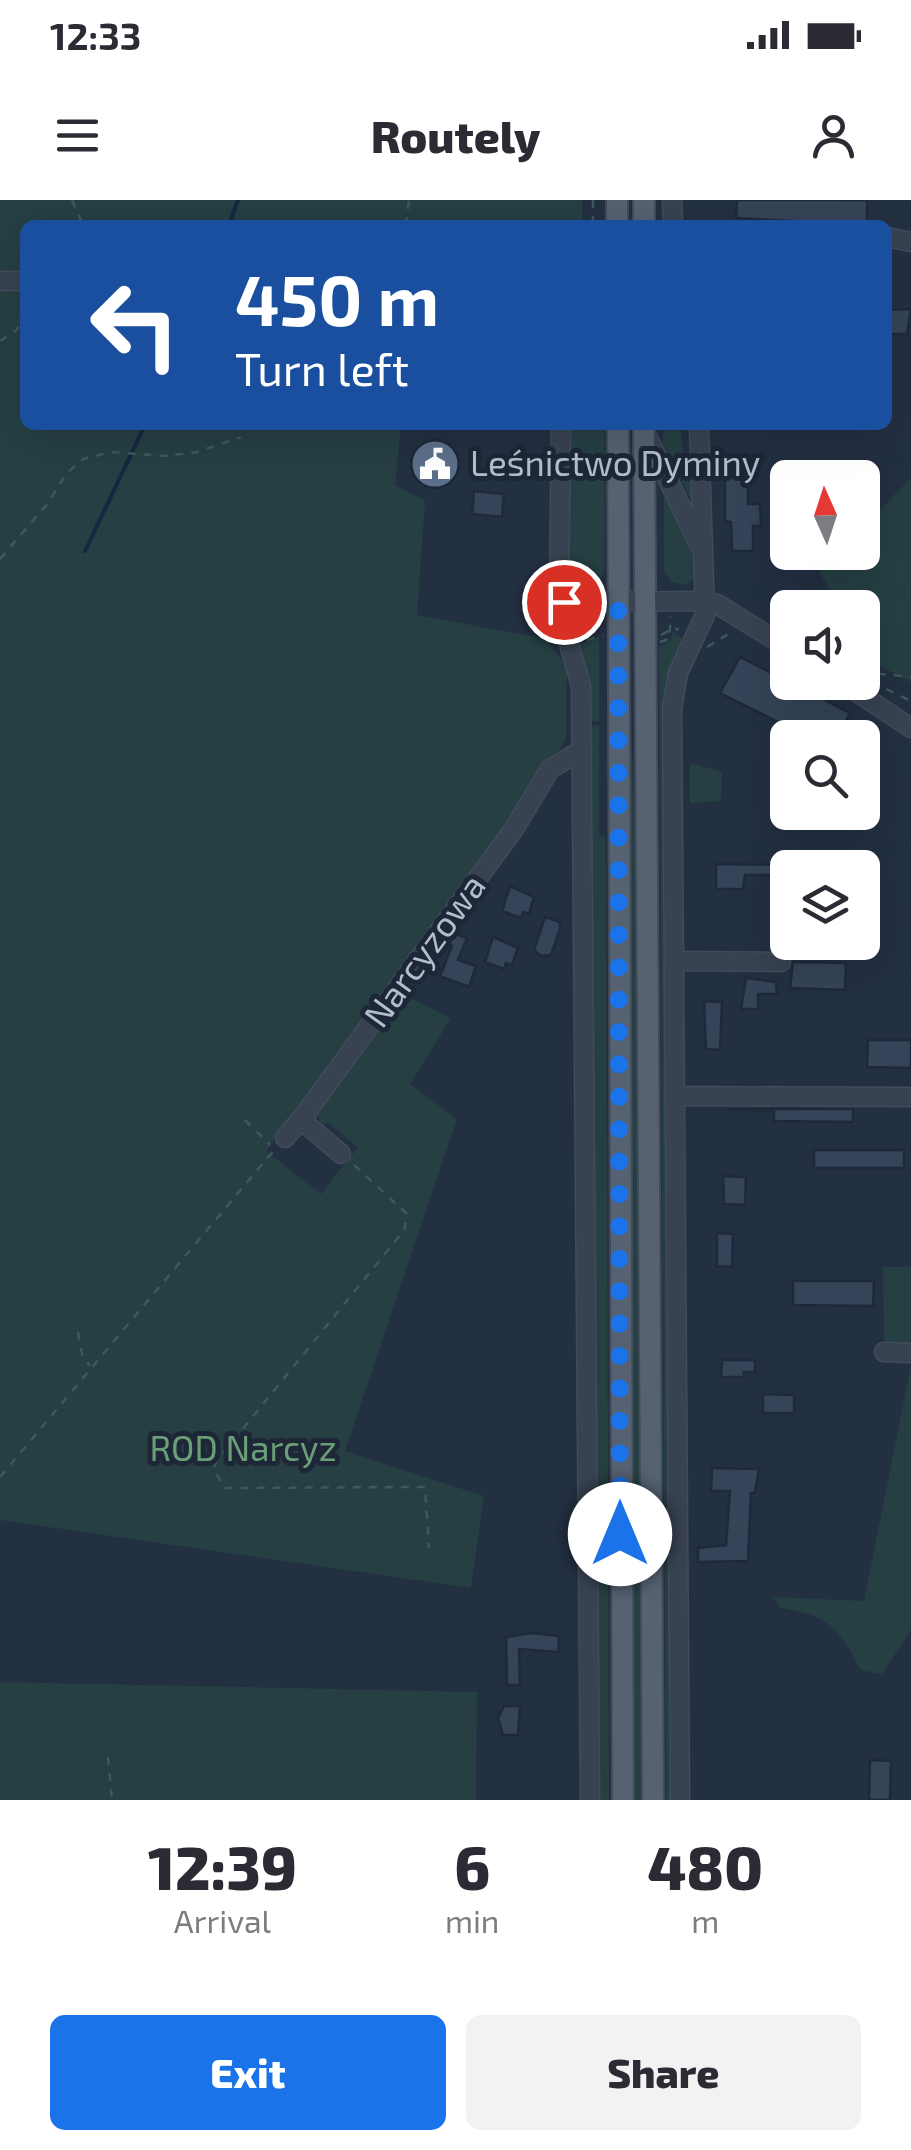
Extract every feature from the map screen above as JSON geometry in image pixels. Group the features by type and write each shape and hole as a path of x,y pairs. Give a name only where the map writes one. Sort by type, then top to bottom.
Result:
{"main road":[{"path":"618,430 623,1800"},
{"path":"644,430 653,1800"}],"street":[{"path":"562,430 560,587 564,602"},
{"path":"645,430 706,558"},
{"path":"680,1800 672,694 704,625 706,558 699,430"},
{"path":"564,602 704,601 717,604 770,637"},
{"path":"564,602 559,609 561,621 582,686 590,1800"},
{"path":"869,700 911,728"},
{"name":"Narcyzowa","path":"280,1144 306,1114 514,828 550,769 582,750"},
{"path":"681,961 781,962"},
{"path":"674,1096 911,1096"},
{"path":"306,1114 307,1125 345,1157"},
{"path":"884,1352 911,1352"}],"path":[{"path":"0,341 17,330 20,322"},
{"path":"0,559 66,474 83,459 112,452 164,456 197,452 240,438"},
{"path":"659,642 670,639 671,616 678,612"},
{"path":"703,646 710,646 738,625"},
{"path":"601,627 602,642"},
{"path":"659,635 670,630"},
{"path":"577,644 602,635"},
{"path":"880,675 911,677"},
{"path":"880,684 911,701"},
{"path":"0,1478 184,1253 280,1144 245,1120"},
{"path":"345,1157 406,1213 405,1229 216,1462 214,1470 225,1488 424,1487 429,1548"},
{"path":"78,1332 82,1354 91,1367"},
{"path":"108,1757 112,1800"}],"green space":[{"name":"ROD Narcyz","path":"0,200 582,200 582,220 20,220 20,430 400,430 395,485 425,501 417,615 547,639 567,668 566,740 266,1151 321,1194 358,1147 327,1122 322,1126 317,1115 400,993 451,1018 410,1084 457,1119 345,1451 484,1496 471,1588 0,1520"},
{"path":"570,430 605,430 604,572 597,585 588,590 573,587 567,576"},
{"path":"663,430 681,430 683,458 694,463 697,512 663,443"},
{"path":"911,478 911,682 880,664 880,590 830,590 819,572 880,570 880,510"},
{"path":"664,491 697,551 692,553 693,578 686,585 672,582 664,572"},
{"path":"673,632 685,641 677,660 673,1800 666,1800 659,648 671,640"},
{"path":"599,637 599,721 587,721 587,675 577,645"},
{"path":"628,644 637,881 645,1800 631,1800"},
{"path":"599,725 599,836 605,837 606,868 609,1800 597,1800 587,726"},
{"path":"690,763 722,772 721,801 690,803"},
{"path":"883,1267 911,1267 911,1349 884,1349"},
{"path":"911,1366 911,1630 882,1674 861,1670 831,1626 811,1615 781,1608 772,1597 864,1601"},
{"path":"0,1682 477,1692 476,1800 0,1800"}],"building":[{"path":"737,200 867,200 867,220 736,218"},
{"path":"911,309 907,334 892,334 892,310"},
{"path":"437,448 449,449 447,475 420,473 422,453 437,454"},
{"path":"725,455 748,455 748,504 760,504 761,526 753,526 753,551 732,551 731,522 725,521"},
{"path":"474,491 504,494 502,517 472,514"},
{"path":"740,657 770,672 770,700 824,700 850,713 846,720 774,720 720,693"},
{"path":"716,864 770,865 770,875 745,875 743,889 716,889"},
{"path":"510,886 534,897 529,914 523,912 521,918 502,911"},
{"path":"545,917 560,922 560,929 551,955 541,956 534,950"},
{"path":"453,933 467,938 458,960 476,966 469,987 440,976 452,946 446,943"},
{"path":"493,937 518,948 512,965 506,963 504,969 485,962"},
{"path":"793,962 846,963 845,990 790,988"},
{"path":"746,978 776,982 777,994 758,994 758,1009 741,1009"},
{"path":"704,1001 722,1002 720,1050 706,1049"},
{"path":"868,1040 911,1040 911,1068 867,1067"},
{"path":"729,1109 853,1109 853,1122 774,1121 774,1111"},
{"path":"814,1150 904,1150 904,1168 814,1168"},
{"path":"723,1176 746,1177 745,1205 724,1204"},
{"path":"717,1233 733,1234 732,1267 717,1266"},
{"path":"793,1281 874,1281 873,1306 793,1305"},
{"path":"722,1360 755,1360 755,1372 744,1372 744,1377 721,1377"},
{"path":"763,1394 794,1395 794,1413 763,1413"},
{"path":"712,1468 759,1469 755,1493 751,1493 748,1561 698,1562 698,1548 726,1545 730,1491 711,1491"},
{"path":"532,1633 559,1636 558,1652 519,1649 520,1685 507,1685 506,1637"},
{"path":"504,1706 520,1706 518,1735 503,1735 498,1718"},
{"path":"870,1760 891,1761 890,1800 869,1800"}],"waterway":[{"path":"231,220 238,200"},
{"path":"85,551 143,430"}],"place":[{"name":"Leśnictwo Dyminy","path":"435,464"}],"route":[{"path":"564,602 618,600 620,1534"}]}
